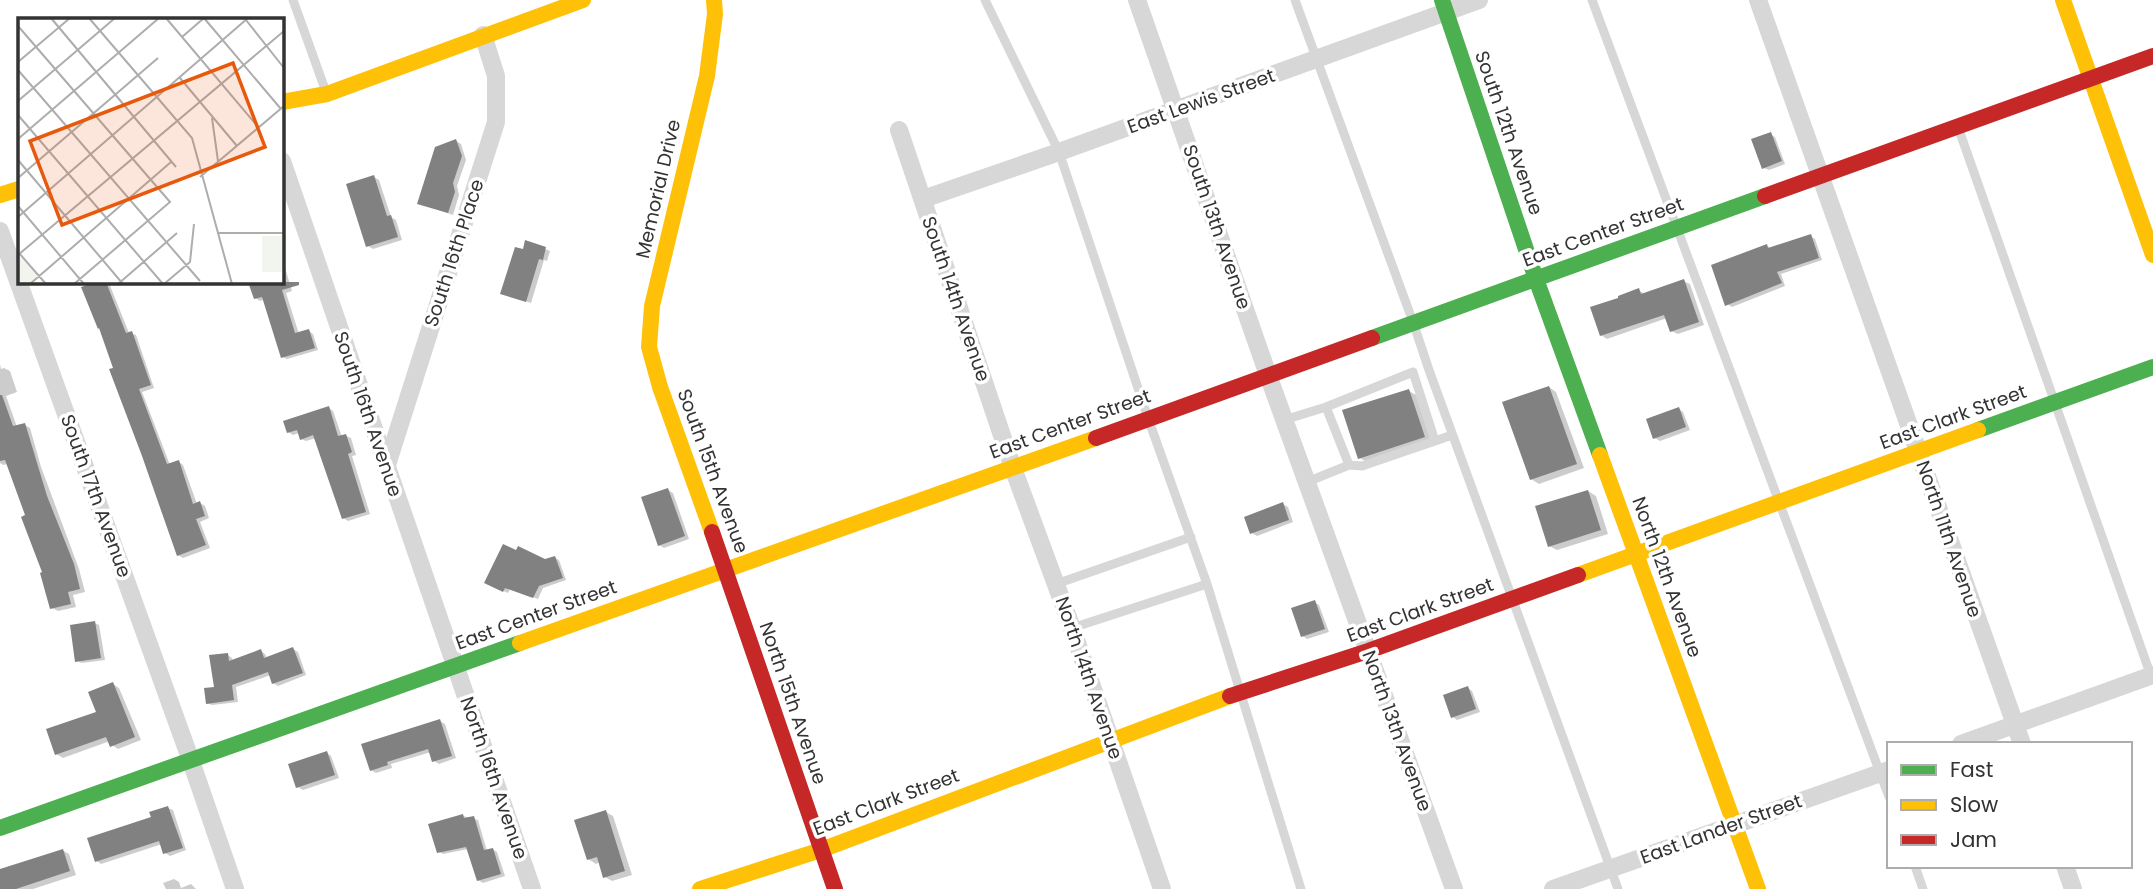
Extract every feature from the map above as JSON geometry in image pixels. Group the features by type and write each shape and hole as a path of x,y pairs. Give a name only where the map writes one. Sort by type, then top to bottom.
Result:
{"main road":[{"path":"284,102 327,94 583,0"},
{"name":"Memorial Drive","path":"660,387 649,347 652,306 707,76 715,14 714,0"},
{"path":"2063,0 2153,255"},
{"name":"South 12th Avenue","path":"1444,6 1536,279"},
{"name":"East Center Street","path":"0,828 1013,468 2153,56"},
{"path":"0,195 18,189"},
{"name":"North 12th Avenue","path":"1536,279 1758,889"},
{"name":"East Clark Street","path":"700,889 821,850 1241,692 1368,651 2153,366"},
{"name":"South 15th Avenue","path":"660,387 726,570"},
{"name":"North 15th Avenue","path":"726,570 835,889"}],"street":[{"name":"South 13th Avenue","path":"1137,0 1268,375"},
{"name":"East Lewis Street","path":"923,199 1316,59 1444,6 1479,0"},
{"name":"North 11th Avenue","path":"1758,0 2021,742"},
{"name":"South 16th Place","path":"386,468 496,122 496,76 484,35"},
{"name":"South 14th Avenue","path":"899,130 1013,468"},
{"name":"South 16th Avenue","path":"284,167 386,468 457,666"},
{"name":"South 17th Avenue","path":"0,231 18,281"},
{"name":"South 17th Avenue","path":"19,284 235,889"},
{"name":"North 13th Avenue","path":"1268,375 1454,889"},
{"name":"North 14th Avenue","path":"1013,468 1072,628 1162,889"},
{"name":"North 16th Avenue","path":"457,666 532,889"},
{"path":"1966,742 2152,677"},
{"name":"East Lander Street","path":"1553,889 1884,771"},
{"path":"2066,868 2073,889"}],"lane":[{"path":"293,0 327,94"},
{"path":"985,0 1059,152 1207,584 1301,889"},
{"path":"1295,0 1618,889"},
{"path":"1592,0 1779,502 1884,771"},
{"path":"1958,127 2152,677"},
{"path":"1284,420 1326,407 1413,372 1435,441"},
{"path":"1326,407 1349,464"},
{"path":"1307,482 1349,464 1362,466 1452,435"},
{"path":"1056,584 1191,537"},
{"path":"1072,628 1207,584"},
{"path":"1916,868 1923,889"}],"building":[{"path":"1771,132 1782,161 1762,169 1751,139"},
{"path":"456,139 462,156 453,183 455,192 448,213 417,204 435,147"},
{"path":"374,175 387,216 391,215 398,237 366,247 346,184"},
{"path":"1811,234 1819,258 1777,272 1782,283 1725,306 1711,265 1767,244 1768,248"},
{"path":"525,240 546,247 543,260 539,259 526,302 500,294 515,247 523,249"},
{"path":"1684,279 1699,322 1670,332 1664,315 1600,336 1590,307 1639,288 1641,294"},
{"path":"299,282 299,285 282,290 295,333 309,329 315,348 281,358 262,297 254,299 249,284"},
{"path":"107,284 126,333 132,331 151,385 139,389 167,464 179,460 193,504 200,501 205,516 196,519 206,545 177,556 109,369 113,368 99,328 81,287"},
{"path":"1549,386 1577,464 1530,480 1502,402"},
{"path":"1409,389 1425,437 1358,459 1342,410"},
{"path":"0,395 13,426 25,423 47,496 74,564 80,589 68,592 71,604 50,609 40,573 42,572 21,517 25,515 5,460 0,461"},
{"path":"329,406 338,436 346,434 352,452 348,454 366,512 342,519 313,435 300,440 297,430 287,433 283,421"},
{"path":"1679,407 1686,427 1653,439 1646,419"},
{"path":"668,488 685,536 658,546 641,497"},
{"path":"1588,490 1601,530 1548,547 1535,506"},
{"path":"1283,502 1289,520 1250,534 1244,517"},
{"path":"503,544 516,550 518,546 545,559 555,556 563,578 539,586 533,598 505,588 503,592 484,583"},
{"path":"1315,600 1325,629 1301,637 1291,608"},
{"path":"95,621 101,658 75,662 70,625"},
{"path":"293,647 303,673 272,684 268,672 232,685 234,700 206,704 204,688 214,687 209,655 228,653 229,661 261,649 264,658"},
{"path":"113,682 135,737 110,747 106,737 55,755 46,729 96,712 88,692"},
{"path":"1468,686 1476,709 1451,718 1443,695"},
{"path":"440,719 452,756 432,762 428,749 387,762 388,765 370,771 361,744"},
{"path":"327,751 335,775 296,788 288,764"},
{"path":"168,806 183,848 163,854 159,841 95,862 87,838 151,817 149,812"},
{"path":"606,810 625,871 603,878 597,857 587,860 574,820"},
{"path":"463,814 464,818 474,816 484,850 493,848 501,874 477,881 466,847 437,853 428,824"},
{"path":"63,849 70,871 16,889 0,889 0,869"}],"traffic: fast":[{"path":"1442,0 1536,279 1600,455"},
{"path":"1372,338 1765,196"},
{"path":"1978,430 2153,367"},
{"path":"0,828 520,643"}],"traffic: slow":[{"path":"284,102 327,94 583,0"},
{"path":"712,532 660,387 649,347 652,306 707,76 715,14 714,0"},
{"path":"2063,0 2153,255"},
{"path":"0,195 18,189"},
{"path":"1578,575 1978,430"},
{"path":"520,643 1096,438"},
{"path":"1600,455 1758,889"},
{"path":"700,889 821,850 1230,696"}],"traffic: jam":[{"path":"1765,196 2153,56"},
{"path":"1096,438 1372,338"},
{"path":"712,532 835,889"},
{"path":"1230,696 1368,651 1578,575"}]}
